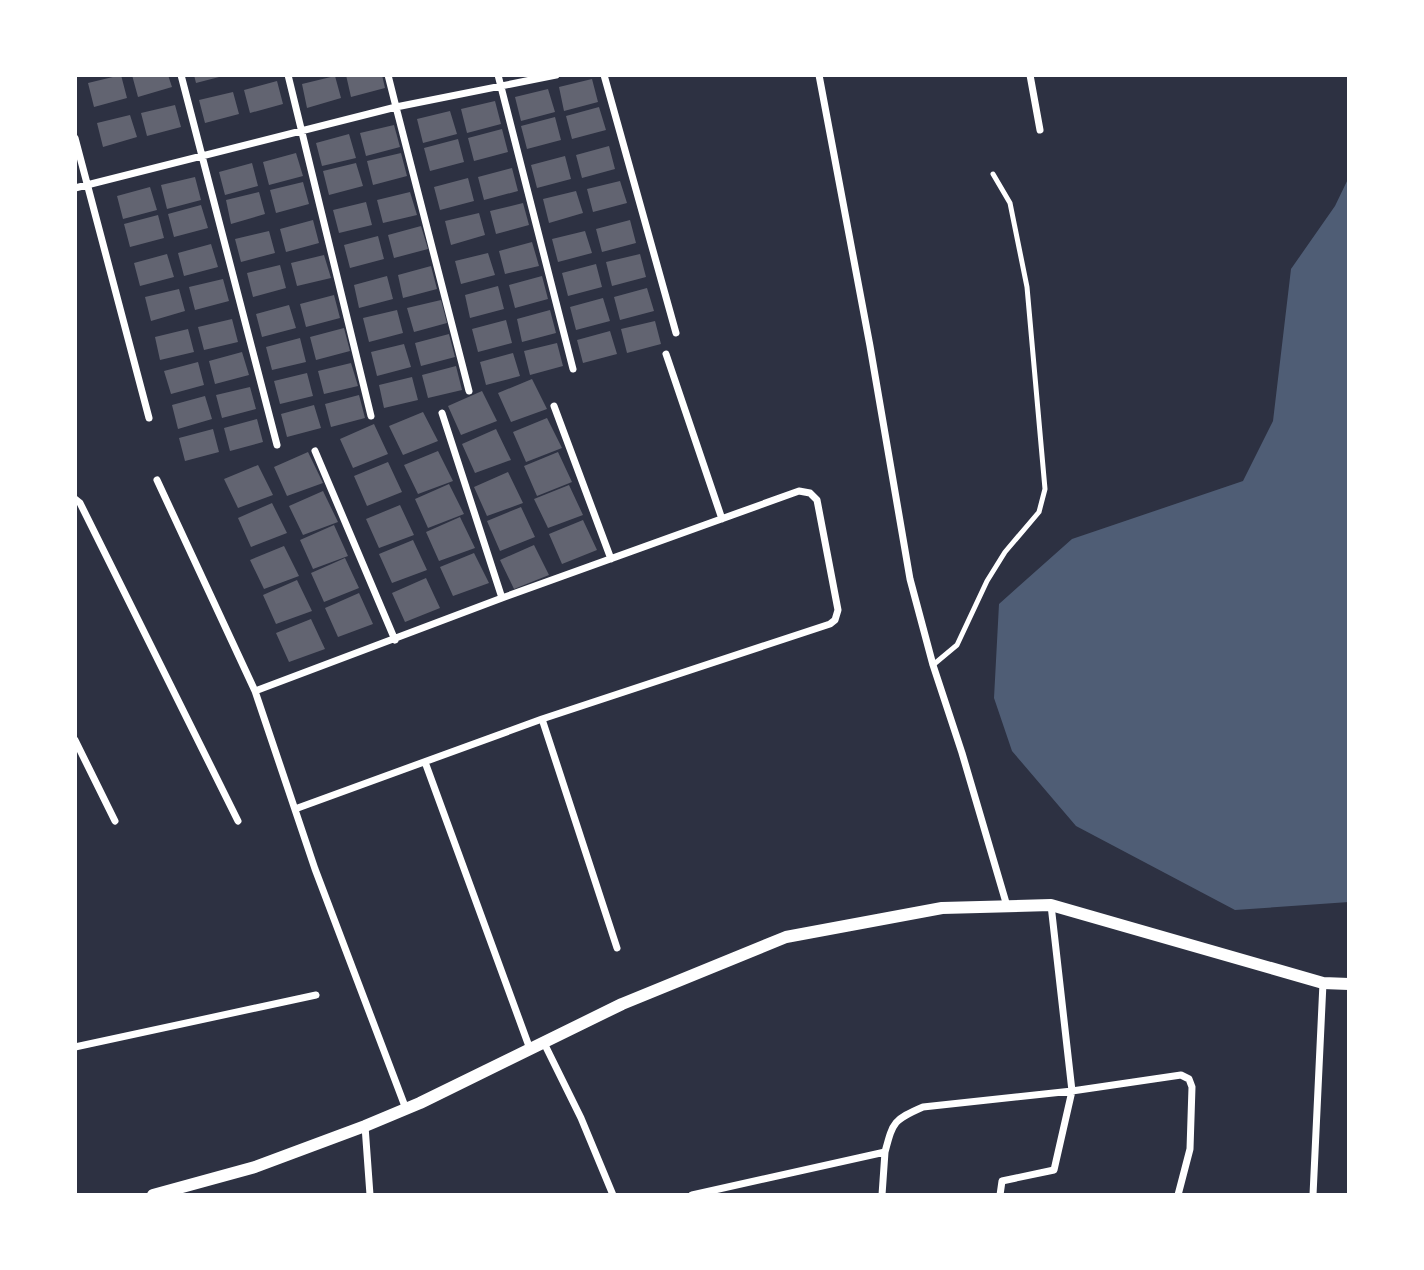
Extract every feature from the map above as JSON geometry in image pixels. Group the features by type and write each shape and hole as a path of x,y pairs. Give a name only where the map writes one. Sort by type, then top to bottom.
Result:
{"street":[{"path":"181,75 277,445"},
{"path":"288,75 371,416"},
{"path":"388,75 469,391"},
{"path":"498,75 573,369"},
{"path":"75,188 396,107 556,75"},
{"path":"604,75 676,333"},
{"path":"819,75 910,579 933,666 1007,906"},
{"path":"1030,75 1040,130"},
{"path":"75,138 149,418"},
{"path":"666,354 722,519"},
{"path":"554,405 611,559"},
{"path":"442,413 502,598"},
{"path":"315,451 395,640"},
{"path":"157,480 255,691 315,869 405,1109"},
{"path":"255,691 799,491 810,493 817,500 838,610 835,620 542,719 295,809"},
{"path":"75,499 80,503 238,821"},
{"path":"542,719 617,947"},
{"path":"75,740 115,821"},
{"path":"425,762 530,1049"},
{"path":"1000,1195 1002,1181 1055,1170 1072,1091 1052,905"},
{"path":"153,1195 255,1167 365,1126 622,1004 786,937 942,908 1052,905 1323,983 1349,984"},
{"path":"1313,1195 1323,983"},
{"path":"75,1047 316,995"},
{"path":"544,1043 582,1118 613,1195"},
{"path":"882,1195 885,1152 892,1125 904,1115 923,1107 1072,1091 1181,1075 1189,1079 1192,1087 1190,1149 1178,1195"},
{"path":"365,1126 370,1195"},
{"path":"692,1195 885,1152"}],"lane":[{"path":"933,666 957,645 987,581 1005,552 1039,512 1045,489 1027,287 1010,203 993,174"}],"water":[{"path":"1349,177 1349,902 1235,910 1076,826 1012,751 994,698 999,604 1072,539 1243,481 1273,421 1291,269 1335,206"}],"building":[{"path":"121,75 127,98 94,107 88,83"},
{"path":"132,75 168,75 172,87 138,97"},
{"path":"194,75 223,75 223,76 196,83"},
{"path":"346,75 382,75 385,88 351,97"},
{"path":"335,76 341,98 307,108 302,84"},
{"path":"592,79 598,102 564,111 559,87"},
{"path":"277,81 283,104 250,113 244,90"},
{"path":"548,89 555,112 521,121 515,97"},
{"path":"233,92 239,114 205,123 199,100"},
{"path":"495,101 501,124 467,133 461,109"},
{"path":"175,105 181,127 147,136 141,113"},
{"path":"599,107 606,130 572,139 566,116"},
{"path":"450,111 457,134 423,143 417,119"},
{"path":"130,115 137,137 103,147 97,123"},
{"path":"555,117 561,140 527,149 521,126"},
{"path":"394,125 400,147 366,156 360,133"},
{"path":"502,129 508,152 474,161 468,138"},
{"path":"349,134 356,158 322,166 316,143"},
{"path":"458,139 464,162 430,171 424,148"},
{"path":"609,146 615,169 582,178 576,155"},
{"path":"296,153 303,176 269,185 263,162"},
{"path":"401,153 407,176 373,185 367,161"},
{"path":"565,156 571,179 537,188 531,165"},
{"path":"252,163 258,186 225,195 219,172"},
{"path":"356,163 363,186 329,195 323,171"},
{"path":"512,168 518,191 484,200 478,177"},
{"path":"195,177 201,200 167,209 161,185"},
{"path":"468,178 474,201 440,210 434,187"},
{"path":"620,181 627,203 593,212 587,189"},
{"path":"303,182 309,204 276,213 270,190"},
{"path":"150,187 157,210 123,219 117,196"},
{"path":"576,191 583,213 549,223 543,199"},
{"path":"259,192 265,214 231,224 226,200"},
{"path":"410,192 417,215 383,223 377,200"},
{"path":"366,202 372,225 339,233 333,210"},
{"path":"523,203 529,225 496,234 490,211"},
{"path":"201,205 208,228 174,237 168,214"},
{"path":"479,213 485,235 451,245 445,221"},
{"path":"158,215 164,238 130,247 124,224"},
{"path":"313,220 319,243 286,252 280,229"},
{"path":"630,220 636,243 602,252 596,229"},
{"path":"421,226 428,249 394,258 388,235"},
{"path":"269,231 275,253 241,262 235,239"},
{"path":"585,231 592,253 558,262 552,239"},
{"path":"378,236 384,259 350,268 344,245"},
{"path":"532,242 539,266 505,274 499,251"},
{"path":"211,244 218,267 184,276 178,253"},
{"path":"488,253 495,275 461,284 455,261"},
{"path":"167,254 174,277 140,286 134,263"},
{"path":"640,254 646,277 612,286 606,262"},
{"path":"324,255 331,278 297,286 291,263"},
{"path":"596,264 602,287 568,296 562,273"},
{"path":"280,265 286,288 253,297 247,273"},
{"path":"431,266 437,289 403,298 398,275"},
{"path":"387,276 393,299 359,308 354,285"},
{"path":"542,276 548,299 515,308 509,285"},
{"path":"223,279 229,301 195,310 189,287"},
{"path":"498,286 504,309 470,318 465,295"},
{"path":"647,288 654,311 620,320 614,297"},
{"path":"179,289 185,311 151,321 145,297"},
{"path":"334,295 340,318 306,327 300,304"},
{"path":"603,298 610,321 576,330 570,307"},
{"path":"441,300 447,323 414,332 407,308"},
{"path":"289,305 296,328 262,337 256,314"},
{"path":"397,310 403,333 369,342 363,318"},
{"path":"550,310 556,333 522,342 517,319"},
{"path":"232,319 238,342 204,350 198,327"},
{"path":"506,320 512,343 478,352 472,329"},
{"path":"655,321 661,344 627,353 621,329"},
{"path":"344,328 350,351 316,360 310,337"},
{"path":"188,329 194,352 160,360 155,337"},
{"path":"610,331 617,354 583,363 577,340"},
{"path":"449,334 455,357 421,366 415,343"},
{"path":"300,338 306,362 272,370 266,347"},
{"path":"557,343 563,366 530,375 524,351"},
{"path":"404,344 411,367 377,376 371,352"},
{"path":"242,352 249,375 215,384 209,361"},
{"path":"513,353 520,376 486,385 480,362"},
{"path":"198,362 204,385 171,394 164,371"},
{"path":"351,363 358,386 324,394 318,371"},
{"path":"456,366 462,390 428,398 422,375"},
{"path":"307,373 313,396 280,404 274,381"},
{"path":"412,377 418,400 384,408 379,385"},
{"path":"532,379 547,409 511,422 498,393"},
{"path":"250,387 256,409 222,418 216,395"},
{"path":"482,391 497,421 461,435 448,406"},
{"path":"359,395 365,418 331,427 325,404"},
{"path":"205,396 212,419 178,429 172,405"},
{"path":"314,405 321,428 287,437 281,414"},
{"path":"423,412 438,441 403,455 389,426"},
{"path":"547,418 562,448 526,462 513,432"},
{"path":"257,419 263,442 230,451 224,428"},
{"path":"374,424 388,454 353,468 340,439"},
{"path":"213,429 219,452 185,461 179,438"},
{"path":"496,429 511,460 475,473 462,444"},
{"path":"438,451 453,481 418,494 404,465"},
{"path":"308,452 323,483 287,496 274,467"},
{"path":"558,452 572,482 537,496 524,466"},
{"path":"388,462 402,492 367,506 354,476"},
{"path":"258,465 273,495 238,508 224,479"},
{"path":"508,472 523,503 487,516 474,487"},
{"path":"449,484 464,514 428,528 415,499"},
{"path":"569,485 583,515 548,528 534,499"},
{"path":"323,491 338,522 303,535 289,506"},
{"path":"272,503 287,533 251,547 238,518"},
{"path":"400,505 414,535 379,548 366,519"},
{"path":"521,507 535,537 500,551 487,521"},
{"path":"460,517 475,548 439,561 426,532"},
{"path":"583,520 597,550 562,564 549,534"},
{"path":"334,525 348,556 313,569 300,540"},
{"path":"413,540 427,570 392,583 379,554"},
{"path":"534,545 549,575 514,589 500,560"},
{"path":"284,546 299,576 264,589 250,560"},
{"path":"474,553 489,583 453,596 440,567"},
{"path":"345,558 359,588 324,602 311,573"},
{"path":"426,578 440,608 405,622 392,593"},
{"path":"297,580 312,611 276,624 263,595"},
{"path":"359,593 373,624 338,637 325,608"},
{"path":"311,619 325,649 289,662 276,633"}]}
